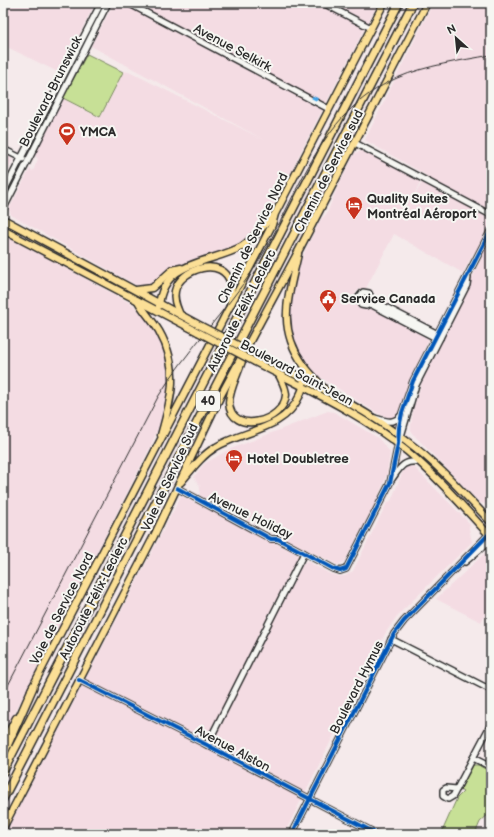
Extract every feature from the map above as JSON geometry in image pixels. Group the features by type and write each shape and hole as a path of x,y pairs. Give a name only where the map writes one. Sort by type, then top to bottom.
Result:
{"highway":[{"name":"Autoroute Félix-Leclerc","path":"3,772 399,3"},
{"name":"Autoroute Félix-Leclerc","path":"3,799 413,3"},
{"path":"3,755 33,687"}],"main road":[{"name":"Chemin de Service Nord","path":"138,482 230,309 272,225 275,214 384,3"},
{"name":"Chemin de Service sud","path":"247,348 427,3"},
{"path":"136,290 152,288 172,270 185,267 240,247 254,237 275,214"},
{"name":"Boulevard Saint-Jean","path":"3,219 136,290 180,315 200,329"},
{"name":"Boulevard Saint-Jean","path":"3,230 158,311 200,329 259,360 303,379 373,418 400,435 429,460 491,522"},
{"path":"299,250 287,304 288,328 294,348 301,362 328,392"},
{"path":"158,311 165,284 174,274 185,267"},
{"path":"180,315 174,299 177,285 191,273 206,268 218,269 228,277 231,287 230,309"},
{"path":"138,301 163,339 172,372 172,397 158,444"},
{"path":"247,348 230,398 231,409 238,419 249,423 259,422 271,416 280,408 286,395 279,375"},
{"name":"Voie de Service Sud","path":"3,828 177,488 218,402 247,348"},
{"name":"Boulevard Saint-Jean","path":"259,360 279,375 366,422 398,444 419,462 490,536"},
{"path":"177,488 196,465 212,449 275,423 286,416 295,406 303,387 303,379"},
{"name":"Voie de Service Nord","path":"4,740 33,687 138,482"}],"street":[{"name":"Boulevard Brunswick","path":"3,210 82,46 101,3"},
{"name":"Boulevard Brunswick","path":"3,194 82,46 108,3"},
{"name":"Avenue Selkirk","path":"128,3 329,109"},
{"path":"322,3 371,28"},
{"path":"355,143 491,215"},
{"path":"3,149 27,162"},
{"name":"Avenue Holiday","path":"177,488 266,536 278,539 336,570 346,569 390,483 400,435 416,385 462,283 468,278 491,230"},
{"path":"371,302 437,336"},
{"name":"Avenue Holiday","path":"400,435 402,413 413,381 437,336"},
{"path":"373,418 392,422 397,420 402,413"},
{"path":"390,483 403,464 410,461 419,462"},
{"name":"Boulevard Hymus","path":"292,834 391,639 407,618 461,565 472,550 490,536"},
{"path":"207,744 304,553"},
{"path":"391,639 491,690"},
{"name":"Avenue Alston","path":"79,680 207,744 377,834"},
{"path":"457,788 491,724"},
{"path":"473,758 491,767"}],"shaded area":[{"path":"3,3 95,3 60,73 3,45"},
{"path":"114,3 378,3 301,151 282,192 252,235 236,246 173,267 165,272 157,282 144,287 136,285 11,215 9,209 30,169 33,171 38,159 34,154 62,98 100,118 124,71 132,73 266,141 91,46"},
{"path":"433,3 491,3 491,505 480,503 411,432 414,406 422,382 482,257 474,252 463,273 394,234 366,288 361,288 355,293 354,302 360,309 367,310 372,308 429,339 410,380 396,418 391,419 379,414 320,377 308,366 301,356 291,330 289,310 299,266 308,244 321,219 327,213 337,188 355,153 362,151 421,181 403,217 426,175 365,140"},
{"path":"3,153 10,157 12,161 3,178"},
{"path":"3,234 132,304 150,321 160,338 167,355 170,378 167,406 150,448 7,728 3,729"},
{"path":"328,411 334,412 378,438 390,452 387,475 376,502 345,561 338,565 200,496 200,486 194,477 204,464 228,450"},
{"path":"407,466 414,467 470,524 469,528 472,542 397,616 385,634 284,834 5,834 181,496 299,555 256,639 262,643 303,564 307,561 330,574 339,576 345,576 353,571 387,503 391,501 403,471"},
{"path":"485,553 491,555 491,603 481,622 436,599"}],"green space":[{"path":"87,54 123,72 100,117 63,98"},
{"path":"473,765 478,765 491,772 491,812 480,822 475,834 441,834 457,798 463,792 460,790"}],"tram line":[{"path":"3,695 158,397 169,380 255,267 312,160 328,136 346,113 369,94 397,78 420,70 456,61 491,55"}],"marked path":[{"path":"312,97 320,101"}],"cycle path":[{"path":"177,488 271,539 278,539 334,569 340,571 346,569 390,483 398,444 402,413 413,381 491,230"},
{"path":"292,834 394,634 404,621 491,532"},
{"path":"79,680 377,834"}],"place":[{"name":"YMCA","path":"67,146"},
{"name":"Quality Suites Montréal Aéroport","path":"354,220"},
{"name":"Service Canada","path":"328,313"},
{"name":"Hotel Doubletree","path":"234,473"}]}
